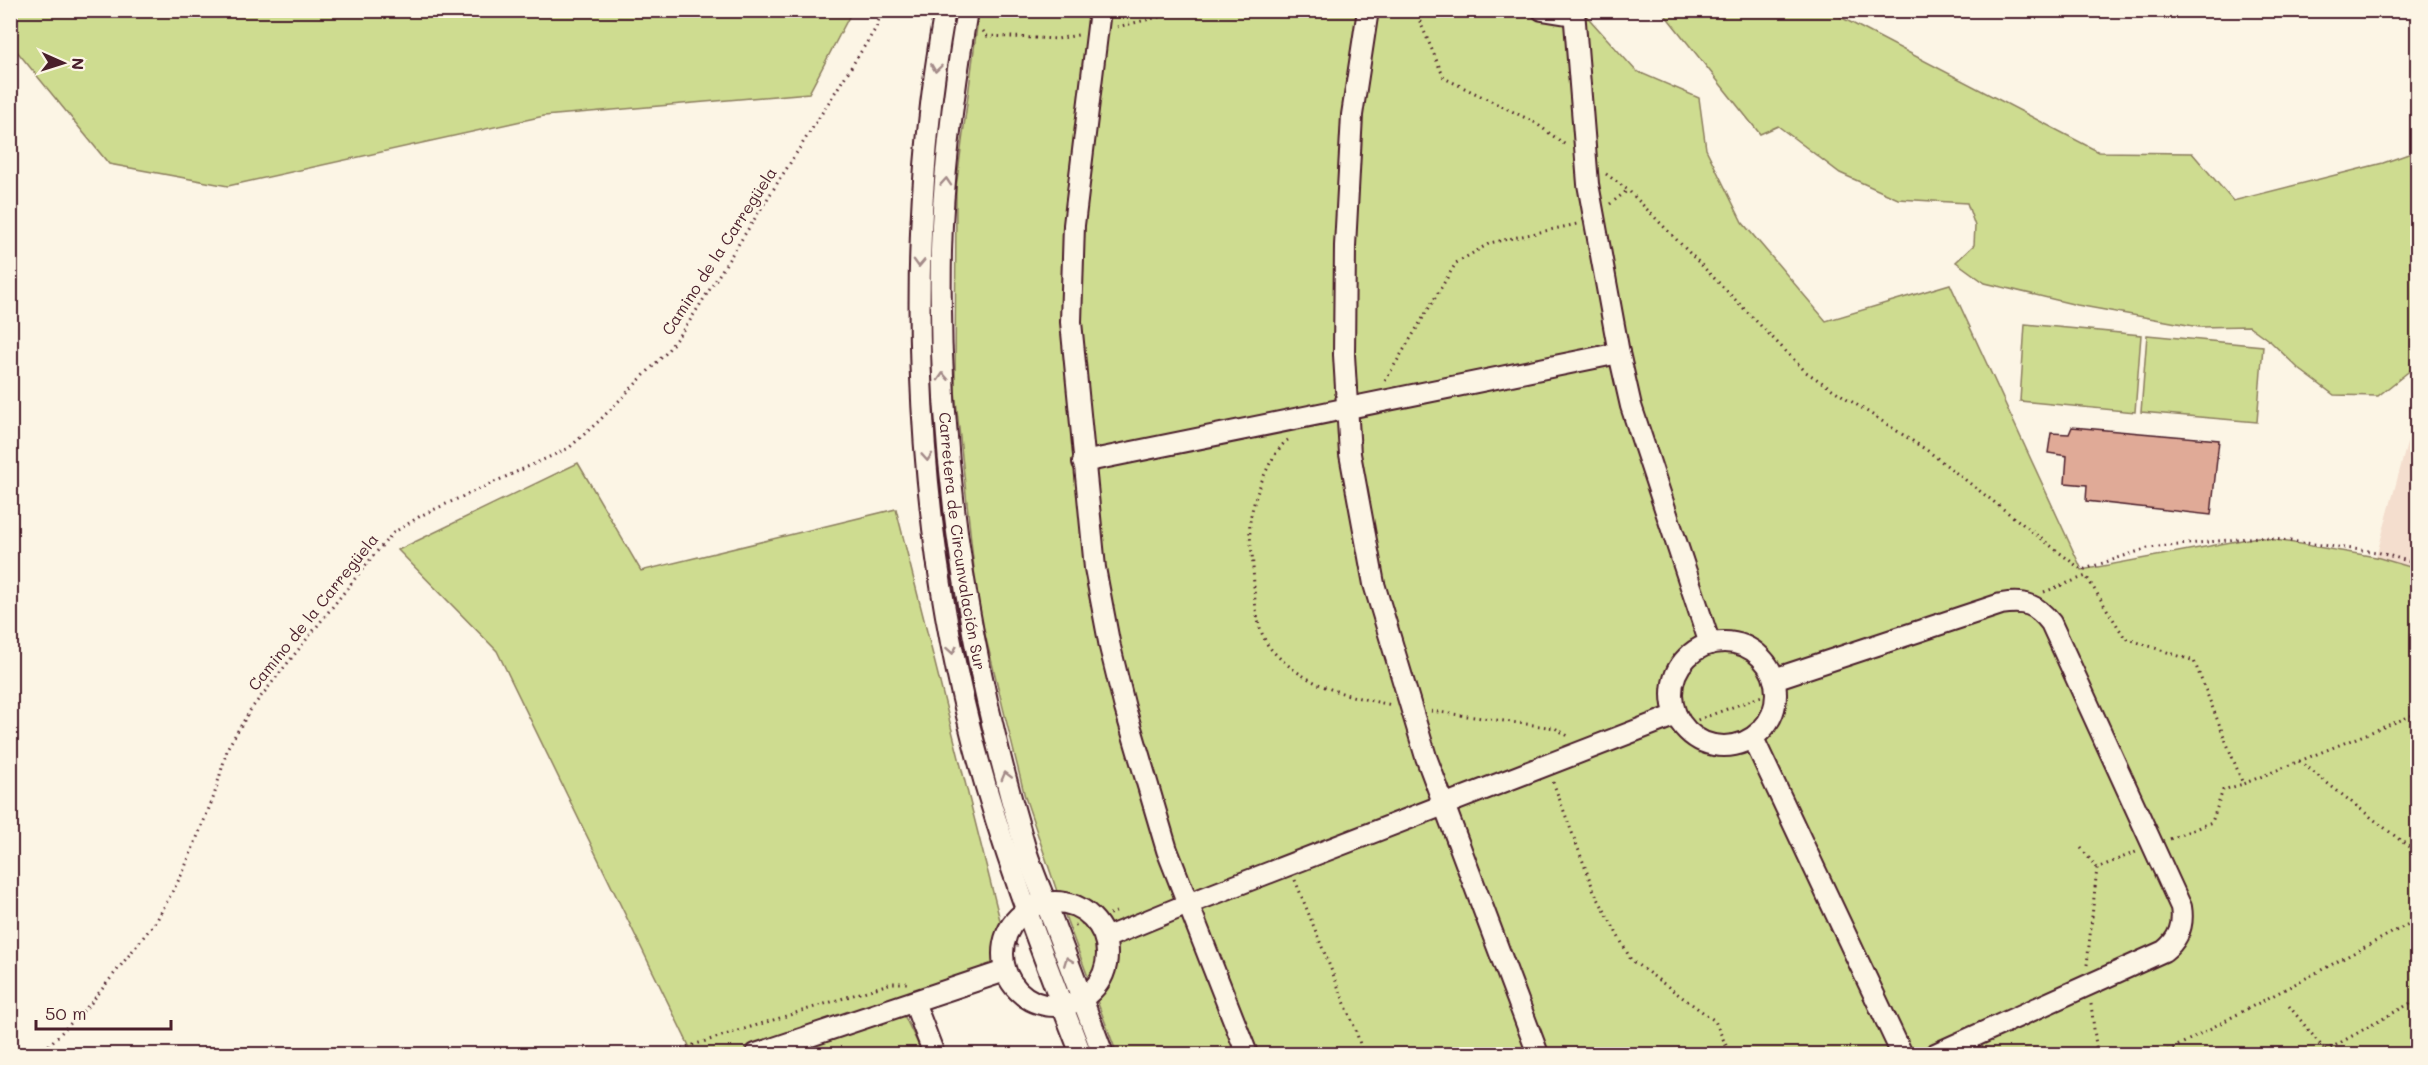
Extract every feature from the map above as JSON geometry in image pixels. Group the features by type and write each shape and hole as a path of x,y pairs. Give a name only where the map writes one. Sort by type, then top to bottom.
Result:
{"street":[{"name":"Carretera de Circunvalación Sur","path":"945,10 930,115 919,265 923,407 933,540 954,660 994,817 1025,911 1081,1054"},
{"name":"Carretera de Circunvalación Sur","path":"967,10 948,152 941,248 941,328 945,424 957,544 980,669 1024,846 1103,1054"},
{"path":"1100,10 1074,225 1071,322 1095,568 1110,647 1128,719 1167,850 1247,1054"},
{"path":"1368,10 1352,115 1345,246 1344,355 1350,454 1374,584 1426,757 1538,1054"},
{"path":"1542,10 1573,13 1588,184 1631,405 1710,644"},
{"path":"1083,462 1620,353"},
{"path":"1774,685 2001,604 2027,603 2040,609 2051,623 2181,907 2183,920 2179,934 2172,945 2164,951 1935,1054"},
{"path":"1723,642 1740,644 1755,652 1767,664 1774,685 1777,696 1774,712 1765,728 1753,738 1735,746 1717,747 1700,741 1686,730 1672,699 1674,682 1680,666 1692,654 1710,644 1723,642"},
{"path":"1105,938 1444,805 1681,720"},
{"path":"1753,738 1902,1054"},
{"path":"1055,901 1071,904 1086,912 1097,923 1105,938 1107,956 1103,974 1094,990 1062,1006 1044,1005 1027,999 1014,987 1002,954 1005,938 1012,923 1025,911 1046,903 1055,901"},
{"path":"756,1054 914,992 1005,962"},
{"path":"914,992 934,1054"}],"path":[{"name":"Camino de la Carregüela","path":"40,1054 91,1003 157,920 183,872 214,796 228,747 251,709 372,556 393,533 422,515 569,448 665,354 689,322 876,28 882,10"},
{"path":"1415,10 1444,78 1533,122 1571,149"},
{"path":"1599,170 1628,190 1806,372 1928,451 2082,570 2148,548 2258,537 2377,552 2418,564"},
{"path":"1604,209 1628,190"},
{"path":"1384,382 1456,262 1490,243 1577,224"},
{"path":"1289,440 1280,446 1261,483 1250,522 1257,615 1265,641 1282,661 1318,684 1341,695 1402,707"},
{"path":"2042,593 2086,576 2125,638 2194,661 2243,783 2418,712"},
{"path":"1681,720 1774,685"},
{"path":"1426,710 1555,728 1570,738"},
{"path":"2299,761 2418,854"},
{"path":"1550,772 1594,891 1631,960 1715,1021 1728,1050 1740,1054"},
{"path":"1294,879 1356,1031 1363,1054"},
{"path":"2162,1054 2418,919"},
{"path":"1005,962 1034,933"},
{"path":"664,1054 892,983 914,992"},
{"path":"2320,1054 2326,1053 2418,999"},
{"path":"2289,1006 2326,1053"}],"shaded area":[{"path":"2417,407 2417,569 2376,557"}],"green space":[{"path":"10,11 852,11 809,93 544,116 228,186 109,164 11,44"},
{"path":"979,11 1582,11 1636,71 1699,98 1706,149 1742,222 1826,321 1950,284 2082,570 2258,537 2376,557 2417,569 2417,1054 1117,1054 1067,921 1025,797 978,606 955,391 956,188"},
{"path":"1662,11 1829,11 2099,152 2192,153 2233,201 2383,163 2417,151 2417,365 2378,396 2334,395 2299,369 2271,342 2249,326 2199,327 2077,305 1985,283 1956,262 1974,245 1975,226 1967,203 1898,199 1840,173 1778,126 1760,134"},
{"path":"2025,324 2141,335 2135,412 2020,401"},
{"path":"2147,335 2263,346 2257,422 2141,412"},
{"path":"578,463 641,571 896,509 1004,936 1018,974 900,1007 923,1054 693,1054 497,651 398,550"}],"building":[{"path":"2072,427 2219,440 2211,515 2086,501 2087,485 2065,483 2067,456 2048,453 2051,433 2069,434"}]}
